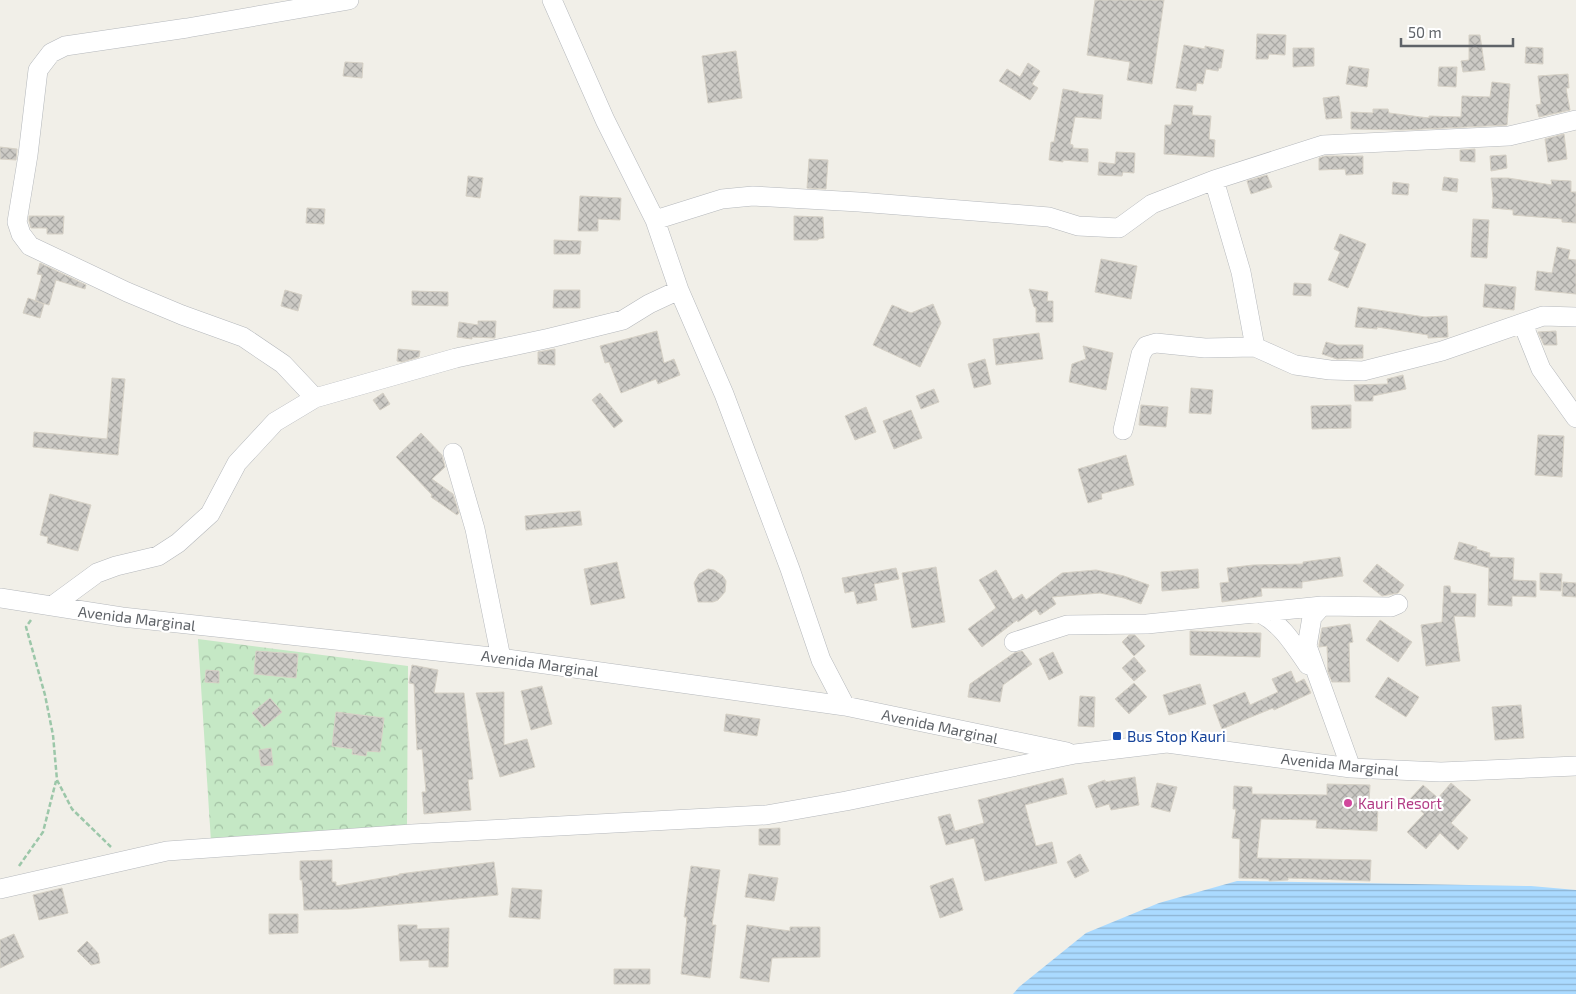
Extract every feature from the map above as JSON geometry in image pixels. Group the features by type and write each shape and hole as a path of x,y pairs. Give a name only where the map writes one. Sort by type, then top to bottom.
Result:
{"street":[{"path":"315,398 283,364 242,337 158,305 30,246 21,234 17,222 28,155 38,70 51,53 65,46 187,28 348,0"},
{"path":"552,0 605,120 655,220 679,290 724,394 822,660 845,706"},
{"path":"655,220 722,199 753,196 859,202 1049,217 1078,226 1119,228 1152,204 1214,180 1323,144 1509,136 1576,120"},
{"path":"1214,180 1241,272 1255,347"},
{"path":"52,606 97,573 116,566 158,556 178,543 210,514 238,463 275,422 315,398 456,358 623,320 649,304 679,290"},
{"path":"1123,430 1141,354 1146,346 1156,343 1205,348 1255,347 1295,365 1330,370 1363,370 1442,351 1543,316 1576,317"},
{"path":"1523,324 1540,369 1576,418"},
{"path":"453,453 475,529 501,658"},
{"name":"Avenida Marginal","path":"0,598 122,617 501,658 845,706 1075,754"},
{"path":"1014,642 1067,625 1146,624 1322,606 1390,607 1398,604"},
{"path":"1322,606 1312,617 1307,646 1351,768"},
{"path":"1260,612 1280,626 1320,683"},
{"name":"Avenida Marginal","path":"0,889 167,851 412,834 766,815 846,801 1075,754 1167,743 1351,768 1441,772 1576,766"}],"path":[{"path":"18,868 43,832 57,780 53,735 45,695 26,627 34,614 52,606"},
{"path":"57,780 72,809 124,861"}],"green space":[{"path":"198,639 408,666 407,825 211,842"}],"water":[{"path":"1237,881 1531,886 1576,890 1576,994 1013,994 1019,987 1086,933 1159,903"}],"building":[{"path":"1095,0 1164,0 1152,84 1127,80 1130,62 1087,55"},
{"path":"1257,34 1286,35 1285,55 1269,54 1268,59 1256,59"},
{"path":"1469,35 1480,35 1485,70 1463,72 1461,61 1469,60"},
{"path":"1184,45 1205,49 1205,46 1224,50 1221,68 1218,71 1206,69 1203,84 1197,83 1196,91 1176,88"},
{"path":"1526,47 1543,48 1543,64 1525,63"},
{"path":"1293,48 1314,48 1314,66 1293,67"},
{"path":"736,51 742,98 708,103 702,56"},
{"path":"345,62 363,63 362,78 343,76"},
{"path":"1028,63 1040,71 1032,84 1038,88 1030,100 999,81 1007,69 1020,77"},
{"path":"1349,66 1369,69 1367,87 1346,84"},
{"path":"1439,67 1457,67 1456,87 1438,86"},
{"path":"1568,74 1569,88 1566,88 1570,110 1539,117 1536,105 1541,104 1538,76"},
{"path":"1492,82 1510,84 1507,125 1403,130 1351,129 1351,112 1373,113 1373,109 1388,109 1389,113 1429,118 1429,116 1461,117 1462,96 1490,97"},
{"path":"1063,89 1078,93 1103,95 1101,119 1075,117 1070,144 1073,145 1073,148 1088,149 1088,162 1049,160 1051,142 1054,142"},
{"path":"1339,96 1342,118 1326,119 1323,98"},
{"path":"1174,105 1193,106 1192,115 1211,116 1209,139 1215,140 1214,157 1164,154 1165,125 1171,125"},
{"path":"1564,134 1567,159 1548,162 1545,139"},
{"path":"0,147 17,149 16,160 0,159"},
{"path":"1475,149 1475,162 1460,161 1460,150"},
{"path":"1116,152 1135,153 1134,173 1123,172 1122,176 1098,175 1099,162 1115,164"},
{"path":"1506,155 1507,168 1491,171 1490,156"},
{"path":"1325,156 1363,156 1363,174 1346,175 1345,169 1319,170 1319,158"},
{"path":"809,159 828,160 826,189 807,188"},
{"path":"1267,175 1272,187 1251,194 1247,181"},
{"path":"468,176 483,178 480,198 466,196"},
{"path":"1444,177 1458,179 1457,192 1442,190"},
{"path":"1491,178 1508,178 1552,185 1551,180 1571,181 1571,192 1576,192 1576,223 1562,222 1562,219 1513,215 1513,210 1492,208"},
{"path":"1393,182 1409,184 1408,195 1392,194"},
{"path":"580,196 621,198 620,220 598,219 598,231 578,231"},
{"path":"307,208 325,209 324,224 306,223"},
{"path":"29,216 64,216 63,234 47,234 47,228 31,228"},
{"path":"794,216 823,217 824,238 818,240 794,240"},
{"path":"1473,219 1489,220 1487,258 1471,257"},
{"path":"1340,234 1366,244 1348,288 1328,280 1340,252 1334,249"},
{"path":"554,240 581,241 580,254 554,254"},
{"path":"1557,247 1570,250 1568,259 1576,260 1576,294 1535,290 1537,271 1552,273"},
{"path":"1101,259 1137,266 1131,299 1095,292"},
{"path":"40,263 86,285 85,289 56,280 49,305 35,301 42,275 37,274"},
{"path":"1294,283 1311,284 1311,296 1293,295"},
{"path":"1485,284 1516,287 1514,310 1483,307"},
{"path":"1029,289 1048,292 1047,301 1053,301 1053,322 1036,322 1036,307 1034,307"},
{"path":"285,290 302,295 298,311 281,306"},
{"path":"554,290 580,290 580,308 553,308"},
{"path":"412,291 448,292 448,306 412,305"},
{"path":"28,298 44,304 40,318 23,313"},
{"path":"933,304 941,323 920,367 873,345 892,305 911,313"},
{"path":"1358,307 1425,317 1447,316 1448,337 1428,338 1428,335 1377,327 1377,329 1355,327"},
{"path":"478,321 496,321 495,338 472,337 472,339 457,337 459,322 478,325"},
{"path":"657,331 664,363 674,359 680,375 658,384 656,379 621,393 609,362 605,363 600,346"},
{"path":"1556,331 1557,345 1544,345 1538,332"},
{"path":"1039,333 1043,359 996,365 993,339"},
{"path":"1326,342 1337,345 1363,345 1363,358 1337,359 1322,354"},
{"path":"1083,346 1113,353 1106,390 1069,382 1072,364 1086,359"},
{"path":"398,349 420,351 419,357 402,362 397,361"},
{"path":"555,349 555,365 538,364 538,352"},
{"path":"985,359 991,384 974,388 968,364"},
{"path":"1403,375 1406,389 1373,396 1373,401 1355,401 1354,385 1388,384 1387,379"},
{"path":"112,378 125,379 118,455 33,447 34,432 107,439"},
{"path":"1191,388 1213,390 1211,414 1189,413"},
{"path":"934,389 939,402 921,409 916,396"},
{"path":"383,393 390,404 380,410 373,400"},
{"path":"600,393 623,421 614,428 592,400"},
{"path":"1141,405 1168,407 1166,427 1139,425"},
{"path":"1351,405 1351,428 1312,429 1311,406"},
{"path":"866,407 876,432 855,440 845,416"},
{"path":"911,410 922,438 894,449 883,421"},
{"path":"421,433 442,455 445,467 432,479 453,494 459,513 457,515 431,497 432,495 396,457"},
{"path":"1538,435 1564,436 1562,477 1535,475"},
{"path":"1126,455 1134,485 1101,494 1102,499 1088,503 1078,469"},
{"path":"50,494 91,505 78,551 47,543 48,537 40,535"},
{"path":"580,511 582,525 526,530 525,516"},
{"path":"1459,542 1490,553 1489,557 1514,558 1513,580 1536,581 1536,597 1512,596 1512,606 1488,605 1489,568 1454,559"},
{"path":"1340,557 1343,576 1302,582 1302,588 1261,588 1262,596 1222,602 1220,583 1229,582 1227,568 1253,565 1303,564 1303,562"},
{"path":"617,562 625,598 591,605 584,569"},
{"path":"1377,564 1404,585 1398,593 1382,596 1363,581"},
{"path":"936,567 945,622 912,628 902,573"},
{"path":"896,568 899,579 874,584 877,600 857,604 854,591 845,593 842,578"},
{"path":"708,569 714,570 723,576 726,581 725,592 718,600 713,602 698,602 694,583 699,574"},
{"path":"1198,569 1199,588 1162,591 1161,572"},
{"path":"996,570 1013,600 1022,594 1026,600 1062,573 1096,570 1124,576 1149,585 1141,604 1100,593 1052,597 1056,604 1040,615 1036,609 1018,622 1017,620 982,647 968,629 996,608 979,580"},
{"path":"1540,573 1562,574 1561,591 1540,590"},
{"path":"1563,582 1576,583 1576,597 1562,596"},
{"path":"1444,586 1450,586 1451,593 1476,594 1475,617 1454,616 1460,661 1426,666 1421,625 1442,622"},
{"path":"1380,620 1412,642 1398,662 1366,640"},
{"path":"1350,624 1353,642 1349,643 1350,682 1332,682 1328,672 1327,646 1319,647 1322,628"},
{"path":"1190,631 1261,633 1260,657 1190,655"},
{"path":"1129,635 1135,635 1145,646 1134,656 1122,642"},
{"path":"256,651 298,654 296,678 254,674"},
{"path":"1022,651 1032,664 1003,685 1000,702 968,697 970,684 1014,653"},
{"path":"1053,652 1063,673 1049,680 1039,659"},
{"path":"1134,657 1146,671 1134,681 1122,668"},
{"path":"412,665 438,670 434,693 464,693 473,779 468,780 471,810 424,814 422,792 426,792 422,749 417,750 414,684 409,683"},
{"path":"206,670 219,671 219,683 205,682"},
{"path":"1291,671 1296,683 1304,679 1311,693 1274,710 1273,708 1222,729 1213,705 1245,692 1250,705 1278,692 1272,679"},
{"path":"1388,677 1419,697 1406,717 1375,697"},
{"path":"1134,683 1147,697 1129,714 1115,699"},
{"path":"1200,684 1206,704 1169,715 1163,695"},
{"path":"542,686 552,724 531,730 521,691"},
{"path":"504,692 504,745 527,739 535,767 500,777 476,693"},
{"path":"1080,696 1095,697 1094,727 1078,726"},
{"path":"270,698 282,712 264,727 252,713"},
{"path":"1521,705 1524,738 1495,740 1492,707"},
{"path":"336,712 384,718 380,752 367,751 366,756 352,754 353,749 332,746"},
{"path":"726,714 760,719 757,736 724,731"},
{"path":"271,748 273,765 261,766 259,750"},
{"path":"1135,777 1139,805 1111,810 1109,804 1096,808 1088,786 1105,780 1105,782"},
{"path":"1063,778 1067,794 1025,805 1036,846 1052,842 1057,863 985,881 974,838 946,845 938,817 950,814 955,831 984,823 978,800"},
{"path":"1157,783 1177,787 1170,812 1151,807"},
{"path":"1451,783 1471,800 1451,823 1468,838 1458,850 1440,833 1426,849 1407,832 1424,814 1409,800 1423,785 1438,798"},
{"path":"1327,784 1370,785 1369,803 1378,806 1377,831 1316,828 1317,820 1261,819 1257,858 1371,860 1370,881 1288,878 1288,880 1269,881 1269,879 1239,878 1240,839 1232,838 1236,809 1233,809 1234,786 1252,787 1252,794 1327,795"},
{"path":"780,828 780,845 759,845 759,829"},
{"path":"1080,854 1089,871 1075,878 1067,862"},
{"path":"332,860 332,882 336,882 336,886 399,874 494,862 498,895 350,909 304,910 302,880 300,880 300,861"},
{"path":"691,866 720,870 712,925 716,925 710,978 681,974 687,917 684,917"},
{"path":"749,874 778,878 774,901 745,897"},
{"path":"953,878 963,910 940,918 930,886"},
{"path":"62,888 68,913 39,920 33,895"},
{"path":"512,888 542,890 540,919 509,917"},
{"path":"269,914 298,914 298,933 269,934"},
{"path":"398,925 417,925 417,929 449,928 448,967 429,967 429,960 400,961"},
{"path":"747,925 790,931 790,927 820,927 820,957 772,958 769,982 740,978"},
{"path":"14,934 24,957 0,968 0,940"},
{"path":"87,941 98,953 100,963 91,965 77,951"},
{"path":"614,969 650,969 650,984 614,984"}],"place":[{"name":"Bus Stop Kauri","path":"1117,736"},
{"name":"Kauri Resort","path":"1348,803"}]}
